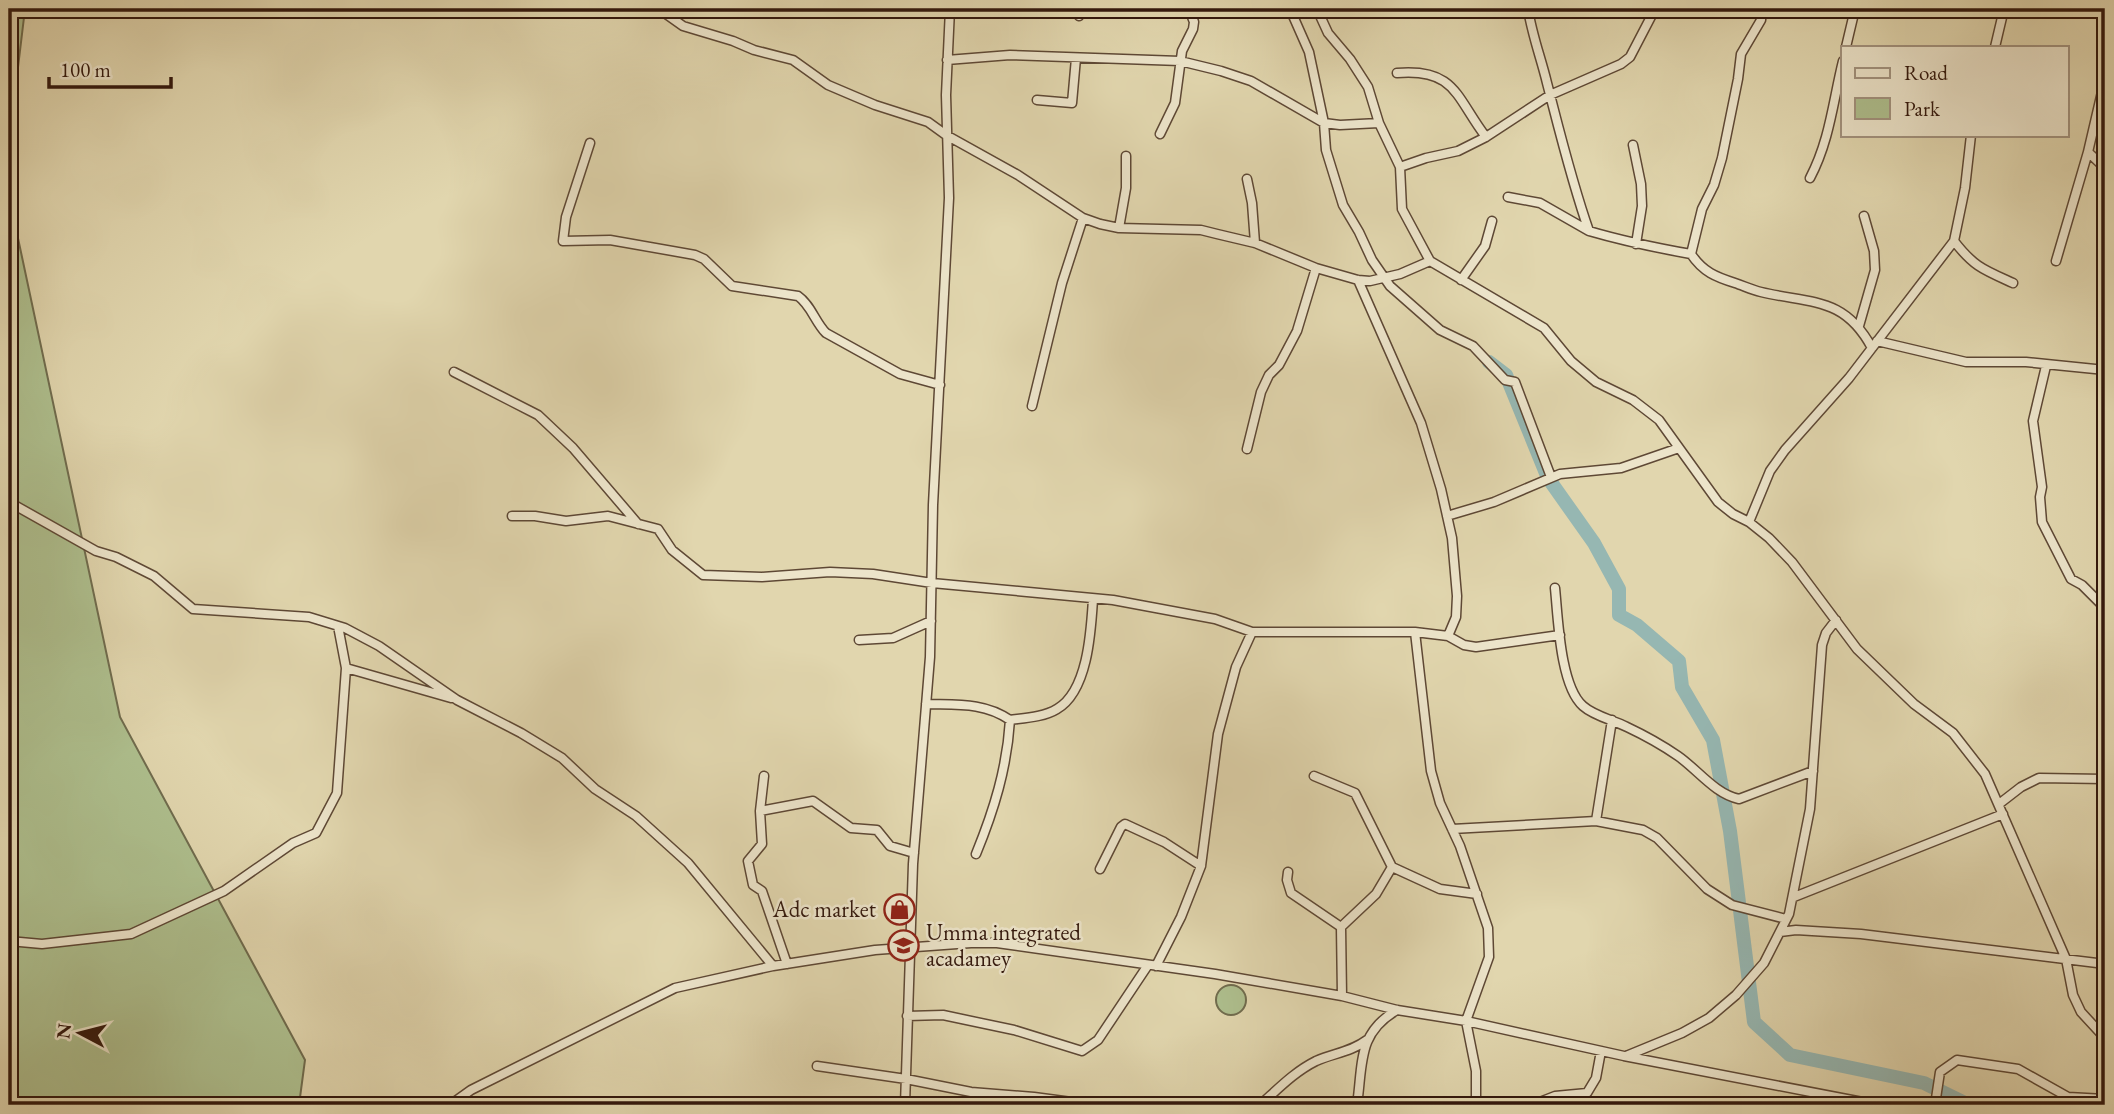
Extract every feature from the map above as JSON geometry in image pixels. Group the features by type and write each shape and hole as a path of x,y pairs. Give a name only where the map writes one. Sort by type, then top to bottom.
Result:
{"street":[{"path":"659,9 691,29 793,60 828,85 875,105 928,122 1018,175 1083,218 1119,228 1200,230 1255,243 1316,268 1358,280 1370,281 1399,274 1430,261"},
{"path":"905,1105 914,853 931,621 932,532 949,198 946,135 950,9"},
{"path":"1160,134 1175,103 1182,51 1193,29 1194,22 1189,9"},
{"path":"1290,9 1309,52 1324,123 1326,150 1343,205 1372,260 1390,286 1440,330 1473,346 1505,380 1515,382 1551,477"},
{"path":"1317,9 1328,33 1350,59 1367,86 1379,122 1400,167 1402,209 1430,261 1544,328 1571,361 1596,382 1633,400 1652,413 1718,502 1769,538 1792,562 1857,649 1914,704 1953,733 1985,774 2066,960 2073,995 2081,1012 2105,1038"},
{"path":"1528,9 1532,36 1589,231"},
{"path":"1400,167 1458,151 1550,94 1621,64 1630,57 1656,9"},
{"path":"1691,254 1702,209 1714,186 1721,158 1741,54 1761,20 1762,9"},
{"path":"1846,46 1855,9"},
{"path":"1994,46 2004,9"},
{"path":"947,60 1010,55 1180,61 1251,81 1324,123 1340,125 1379,122"},
{"path":"1037,100 1072,103 1076,58"},
{"path":"1397,73 1419,71 1433,74 1458,94 1486,136"},
{"path":"1810,178 1828,134 1841,71"},
{"path":"2056,261 2088,152 2105,79"},
{"path":"1749,522 1770,471 1785,450 1849,378 1954,241 1965,188 1971,136"},
{"path":"590,143 566,217 563,241 610,240 695,255 704,259 732,286 798,296 803,299 817,325 826,333 900,374 940,385"},
{"path":"1633,145 1642,205 1636,244"},
{"path":"2088,152 2105,168"},
{"path":"1119,228 1126,188 1126,156"},
{"path":"1247,179 1255,243"},
{"path":"1508,197 1540,202 1589,231 1636,244 1691,254 1701,267 1712,275 1761,292 1817,302 1843,313 1859,326 1874,345 1966,362 2026,362 2105,370 2105,349"},
{"path":"1859,326 1875,270 1874,250 1864,216"},
{"path":"1032,406 1062,283 1083,218"},
{"path":"1461,280 1479,257 1492,221"},
{"path":"1954,241 1967,259 1977,267 2014,283"},
{"path":"1247,449 1261,392 1297,331 1316,268"},
{"path":"1358,280 1421,423 1447,516 1452,538 1457,596 1456,617 1448,636"},
{"path":"2046,366 2033,421 2042,487 2042,522 2071,579 2082,585 2105,608"},
{"path":"454,372 538,415 573,448 638,524"},
{"path":"1447,516 1494,502 1551,477 1572,472 1621,468 1679,448"},
{"path":"9,502 96,551 116,556 154,576 192,609 309,617 338,626 379,646 457,700 562,758 594,789 636,816 688,863 773,967"},
{"path":"512,516 535,516 566,521 608,516 658,530 672,550 704,575 762,577 830,572 857,573 1093,599 1215,619 1252,632 1415,632 1448,636 1476,648 1560,635"},
{"path":"1555,588 1564,666 1579,702 1587,709 1679,756 1714,786 1734,798 1739,799 1813,771"},
{"path":"926,704 985,707 1010,720 1057,709 1075,689 1085,663 1091,636 1093,599"},
{"path":"1624,1056 1682,1033 1709,1018 1736,995 1764,963 1780,932 1794,897 1810,809 1821,652 1826,633 1836,620"},
{"path":"859,640 893,638 931,621"},
{"path":"9,941 42,944 131,934 225,891 293,843 316,833 337,793 346,668 338,626"},
{"path":"908,1016 943,1014 1014,1030 1082,1051 1098,1040 1152,966 1181,917 1201,866 1218,734 1236,667 1252,632"},
{"path":"1415,632 1431,771 1440,803 1488,928 1489,957 1466,1021 1477,1079 1476,1105"},
{"path":"346,668 457,700"},
{"path":"976,854 995,807 1006,764 1010,720"},
{"path":"1596,821 1612,720"},
{"path":"764,776 760,811 762,844 748,862 754,885 762,891 787,964"},
{"path":"1314,776 1355,793 1392,867 1440,889 1477,894"},
{"path":"1999,804 2021,787 2039,778 2105,779"},
{"path":"760,811 813,801 851,828 877,830 890,846 914,853"},
{"path":"1794,897 2003,814"},
{"path":"1452,829 1596,821 1643,830 1657,838 1707,889 1732,905 1786,919"},
{"path":"1100,869 1125,824 1164,842 1201,866"},
{"path":"1342,996 1341,927 1376,894 1392,867"},
{"path":"1288,872 1287,880 1291,892 1341,927"},
{"path":"1780,932 1796,930 1861,934 2105,964"},
{"path":"450,1105 471,1090 676,988 787,964 875,950 997,943 1342,996 1397,1010 1466,1021 1624,1056 1878,1105"},
{"path":"1260,1105 1302,1069 1318,1060 1349,1051 1367,1040 1380,1021 1397,1010"},
{"path":"1357,1105 1367,1040"},
{"path":"1532,1105 1555,1096 1587,1093 1596,1078 1601,1051"},
{"path":"1935,1105 1940,1072 1957,1060 2018,1069 2068,1097 2105,1099"},
{"path":"817,1066 965,1091 1094,1105"}],"green space":[{"path":"9,9 25,9 9,142"},
{"path":"9,196 120,717 305,1060 299,1105 9,1105"},
{"path":"1231,985 1237,986 1245,994 1245,1006 1237,1014 1231,1015 1225,1014 1217,1006 1216,1000 1217,994 1225,986"}],"waterway":[{"path":"1489,362 1506,375 1548,478 1594,543 1619,589 1619,615 1637,625 1679,661 1682,687 1713,740 1730,831 1754,1022 1790,1055 1924,1083 1969,1105"}],"place":[{"name":"Adc market","path":"899,909"},
{"name":"Umma integrated acadamey","path":"903,945"}]}
